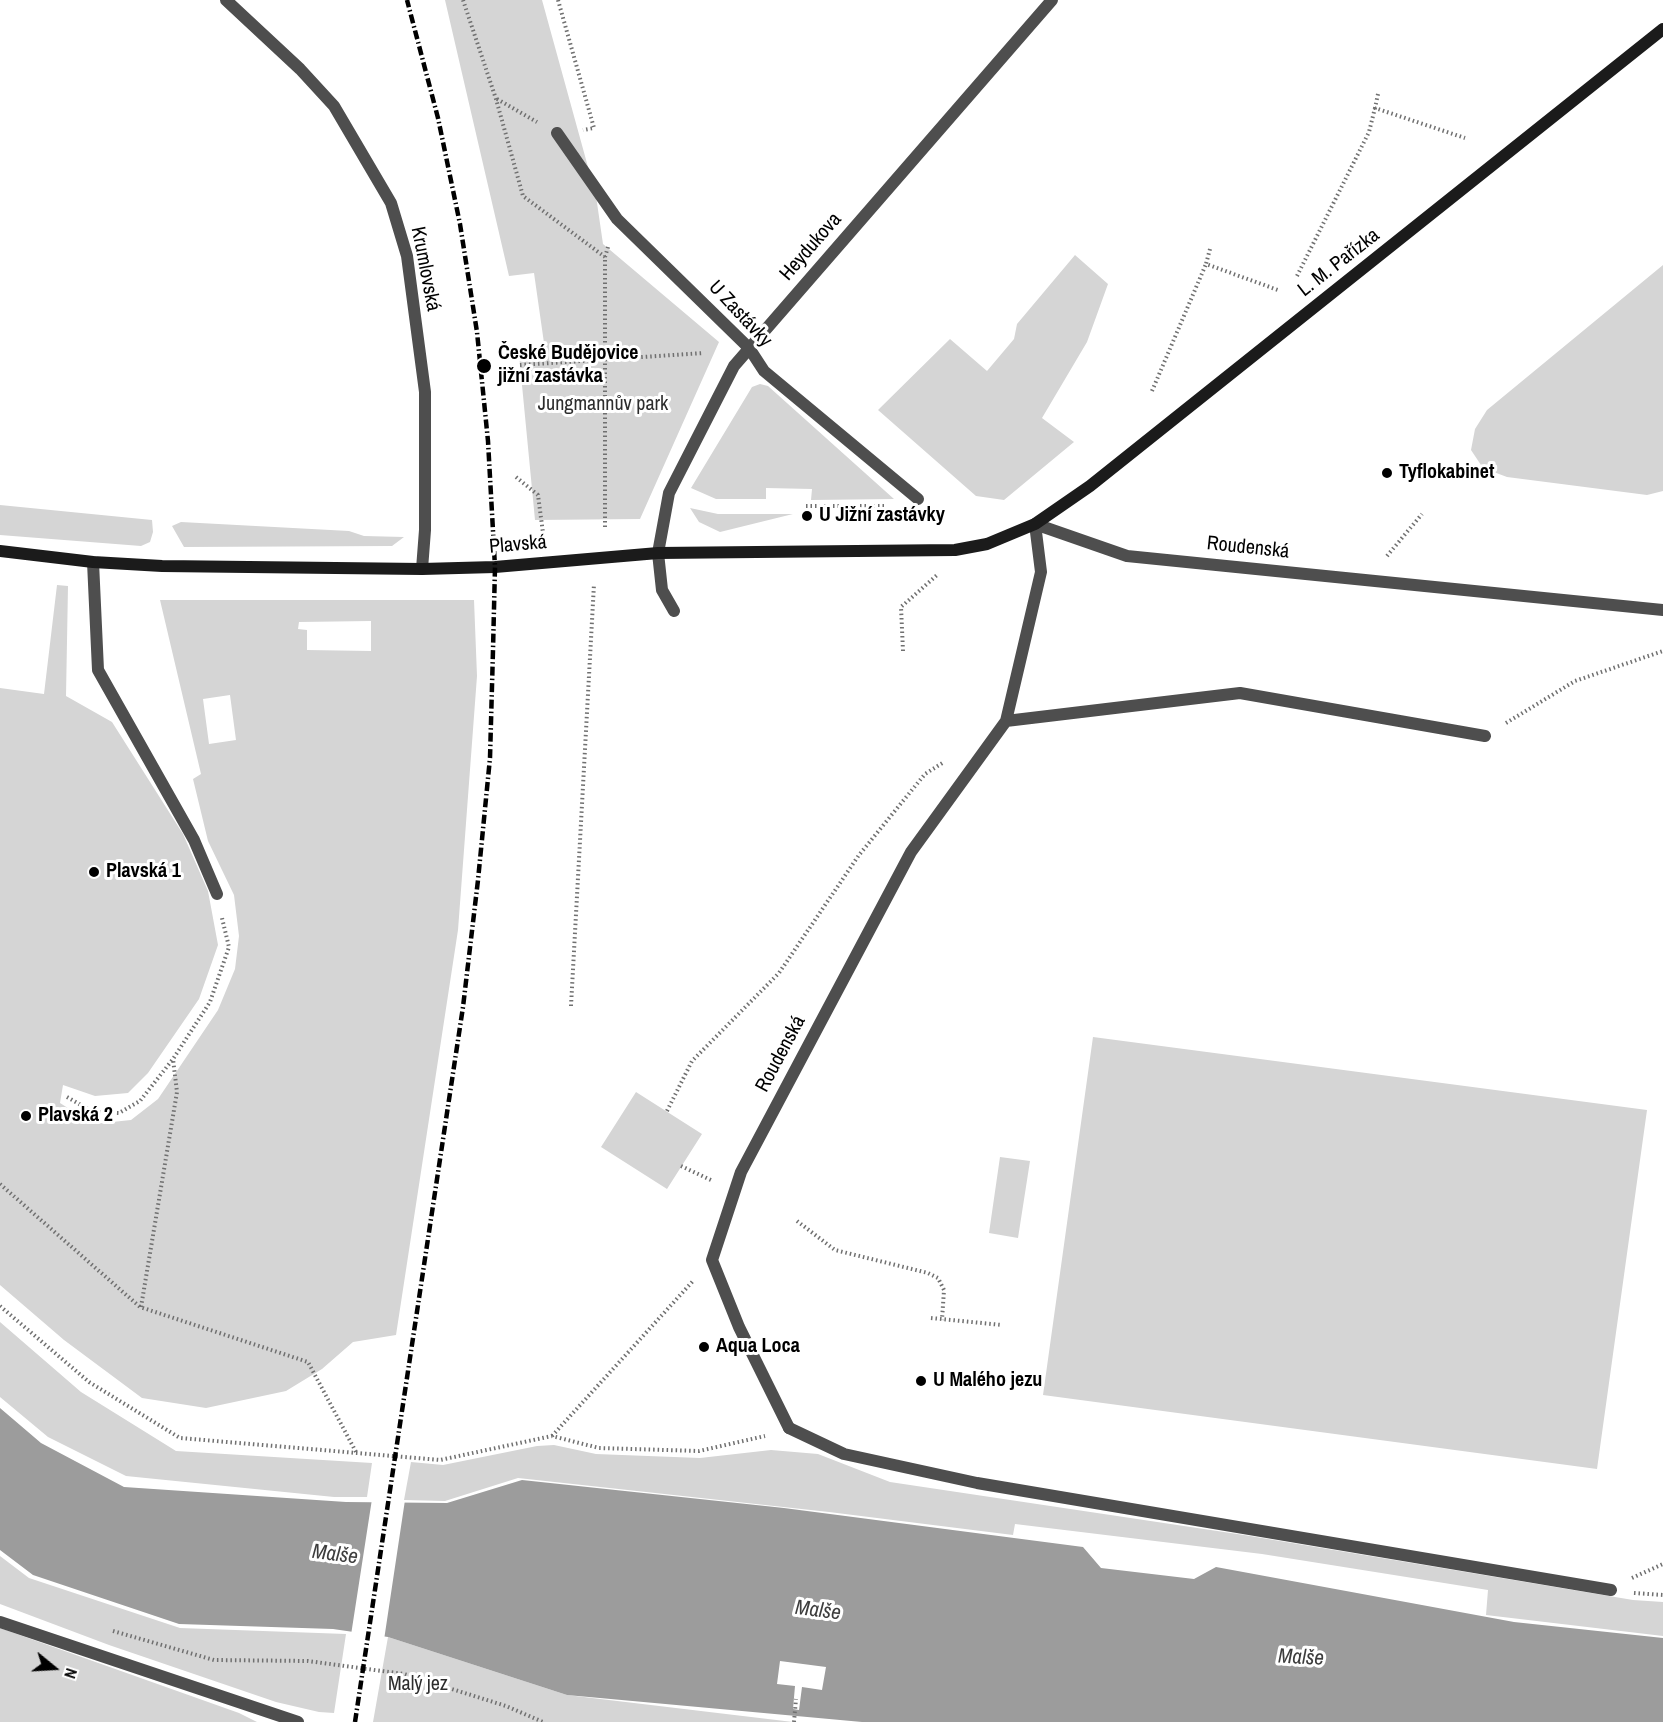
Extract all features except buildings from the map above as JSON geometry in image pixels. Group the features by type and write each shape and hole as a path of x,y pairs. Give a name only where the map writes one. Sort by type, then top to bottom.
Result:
{"street":[{"name":"Krumlovská","path":"226,0 300,69 334,106 391,203 407,256 425,392 425,530 422,569"},
{"name":"Heydukova","path":"674,611 662,590 658,553 669,493 734,366 1050,1"},
{"name":"L. M. Pařízka","path":"1035,524 1090,486 1663,29"},
{"name":"U Zastávky","path":"557,133 617,219 749,348 764,371 918,499"},
{"name":"Plavská","path":"0,551 93,562 247,568 422,569 495,567 658,553 955,550 987,544 1035,524"},
{"name":"Roudenská","path":"712,1260 741,1172 911,852 1006,722 1041,572 1035,524 1127,556 1663,610"},
{"path":"93,562 98,670 194,840 217,894"},
{"path":"1006,722 1240,693 1485,736"},
{"path":"712,1260 739,1327 789,1428 844,1454 977,1483 1611,1590"},
{"path":"0,1622 277,1719 298,1722"}],"path":[{"path":"463,0 496,99 523,196 605,257"},
{"path":"496,99 557,133 594,128 558,0"},
{"path":"1296,276 1369,132 1378,94"},
{"path":"1375,108 1465,138"},
{"path":"605,528 605,257 617,219"},
{"path":"1152,391 1206,264 1210,249"},
{"path":"1206,264 1278,290"},
{"path":"520,365 704,353"},
{"path":"516,477 538,495 543,533"},
{"path":"806,506 888,506"},
{"path":"1368,580 1422,514"},
{"path":"903,651 901,607 936,578 955,550"},
{"path":"571,1006 592,615"},
{"path":"1485,736 1575,681 1663,651"},
{"path":"667,1111 692,1061 779,972 859,855 925,774 952,756"},
{"path":"68,1096 93,1112 119,1113 140,1101 173,1059 210,1002 229,947 217,894"},
{"path":"140,1307 177,1092 173,1059"},
{"path":"681,1167 736,1191"},
{"path":"0,1184 140,1307 308,1362 356,1453"},
{"path":"796,1221 835,1250 928,1273 938,1278 944,1290 942,1320"},
{"path":"552,1436 712,1260"},
{"path":"0,1306 89,1382 180,1438 440,1460 552,1436 599,1448 699,1451 757,1439 789,1428"},
{"path":"930,1318 1002,1325"},
{"path":"1611,1590 1663,1564"},
{"path":"107,1629 214,1660 308,1661 404,1674 506,1706 543,1722"},
{"path":"794,1722 796,1699"}],"green space":[{"name":"Jungmannův park","path":"445,0 542,0 596,196 603,244 719,342 640,519 535,520 519,354 545,350 534,273 509,276"},
{"path":"1075,255 1108,284 1087,342 1042,418 1074,442 1004,500 976,496 878,410 950,339 987,371 1014,339 1017,324"},
{"path":"1663,265 1663,491 1647,495 1507,477 1483,468 1471,450 1475,429 1487,410"},
{"path":"760,384 768,386 894,499 811,500 812,489 766,488 766,499 716,499 691,488 752,387"},
{"path":"0,505 152,520 153,532 150,542 141,546 0,535"},
{"path":"690,508 718,514 793,514 720,532 699,522"},
{"path":"181,522 349,531 364,536 404,537 392,546 184,547 172,526"},
{"path":"57,585 68,586 66,696 112,722 183,834 208,891 218,945 199,999 148,1073 128,1093 95,1096 63,1085 60,1103 93,1124 131,1120 158,1099 218,1010 235,969 239,936 234,895 208,841 193,779 201,774 160,600 474,600 477,676 458,930 396,1335 353,1342 322,1369 286,1391 206,1408 142,1398 64,1340 0,1285 0,688 44,694","holes":["371,621 371,651 307,650 307,630 298,629 299,622","230,695 236,740 209,744 203,699"]},
{"path":"1093,1037 1647,1110 1597,1469 1043,1395"},
{"path":"636,1092 702,1134 667,1189 601,1147"},
{"path":"1000,1157 1030,1161 1018,1238 989,1233"},
{"path":"0,1322 81,1392 176,1451 372,1463 367,1497 334,1497 126,1476 48,1437 0,1397"},
{"path":"554,1445 596,1454 700,1458 771,1450 818,1454 890,1482 1244,1535 1633,1600 1663,1602 1663,1636 1486,1615 1488,1590 1262,1554 1015,1524 1013,1535 829,1512 518,1478 445,1501 404,1500 411,1462 443,1465 537,1446"},
{"path":"0,1556 29,1578 180,1628 346,1634 334,1713 319,1712 276,1702 109,1645 0,1604"},
{"path":"0,1628 239,1713 257,1722 0,1722"},
{"name":"Malý jez","path":"388,1637 567,1695 793,1722 373,1722"}],"water":[{"name":"Malše","path":"0,1408 41,1443 124,1487 346,1502 447,1503 522,1480 784,1508 1083,1547 1101,1568 1194,1579 1216,1567 1514,1622 1663,1638 1663,1722 862,1722 567,1695 388,1637 333,1629 179,1624 33,1575 0,1550"}],"pier":[{"path":"372,1499 405,1500 384,1640 351,1635"},
{"path":"780,1661 826,1667 822,1690 802,1687 799,1710 793,1709 795,1686 777,1684"}],"railway":[{"path":"355,1722 463,1007 490,758 495,567 488,441 477,332 460,224 438,118 407,0"}],"place":[{"name":"České Budějovice jižní zastávka","path":"484,366"},
{"name":"Tyflokabinet","path":"1387,473"},
{"name":"U Jižní zastávky","path":"807,516"},
{"name":"Plavská 1","path":"94,872"},
{"name":"Plavská 2","path":"26,1116"},
{"name":"Aqua Loca","path":"704,1347"},
{"name":"U Malého jezu","path":"921,1381"}]}
